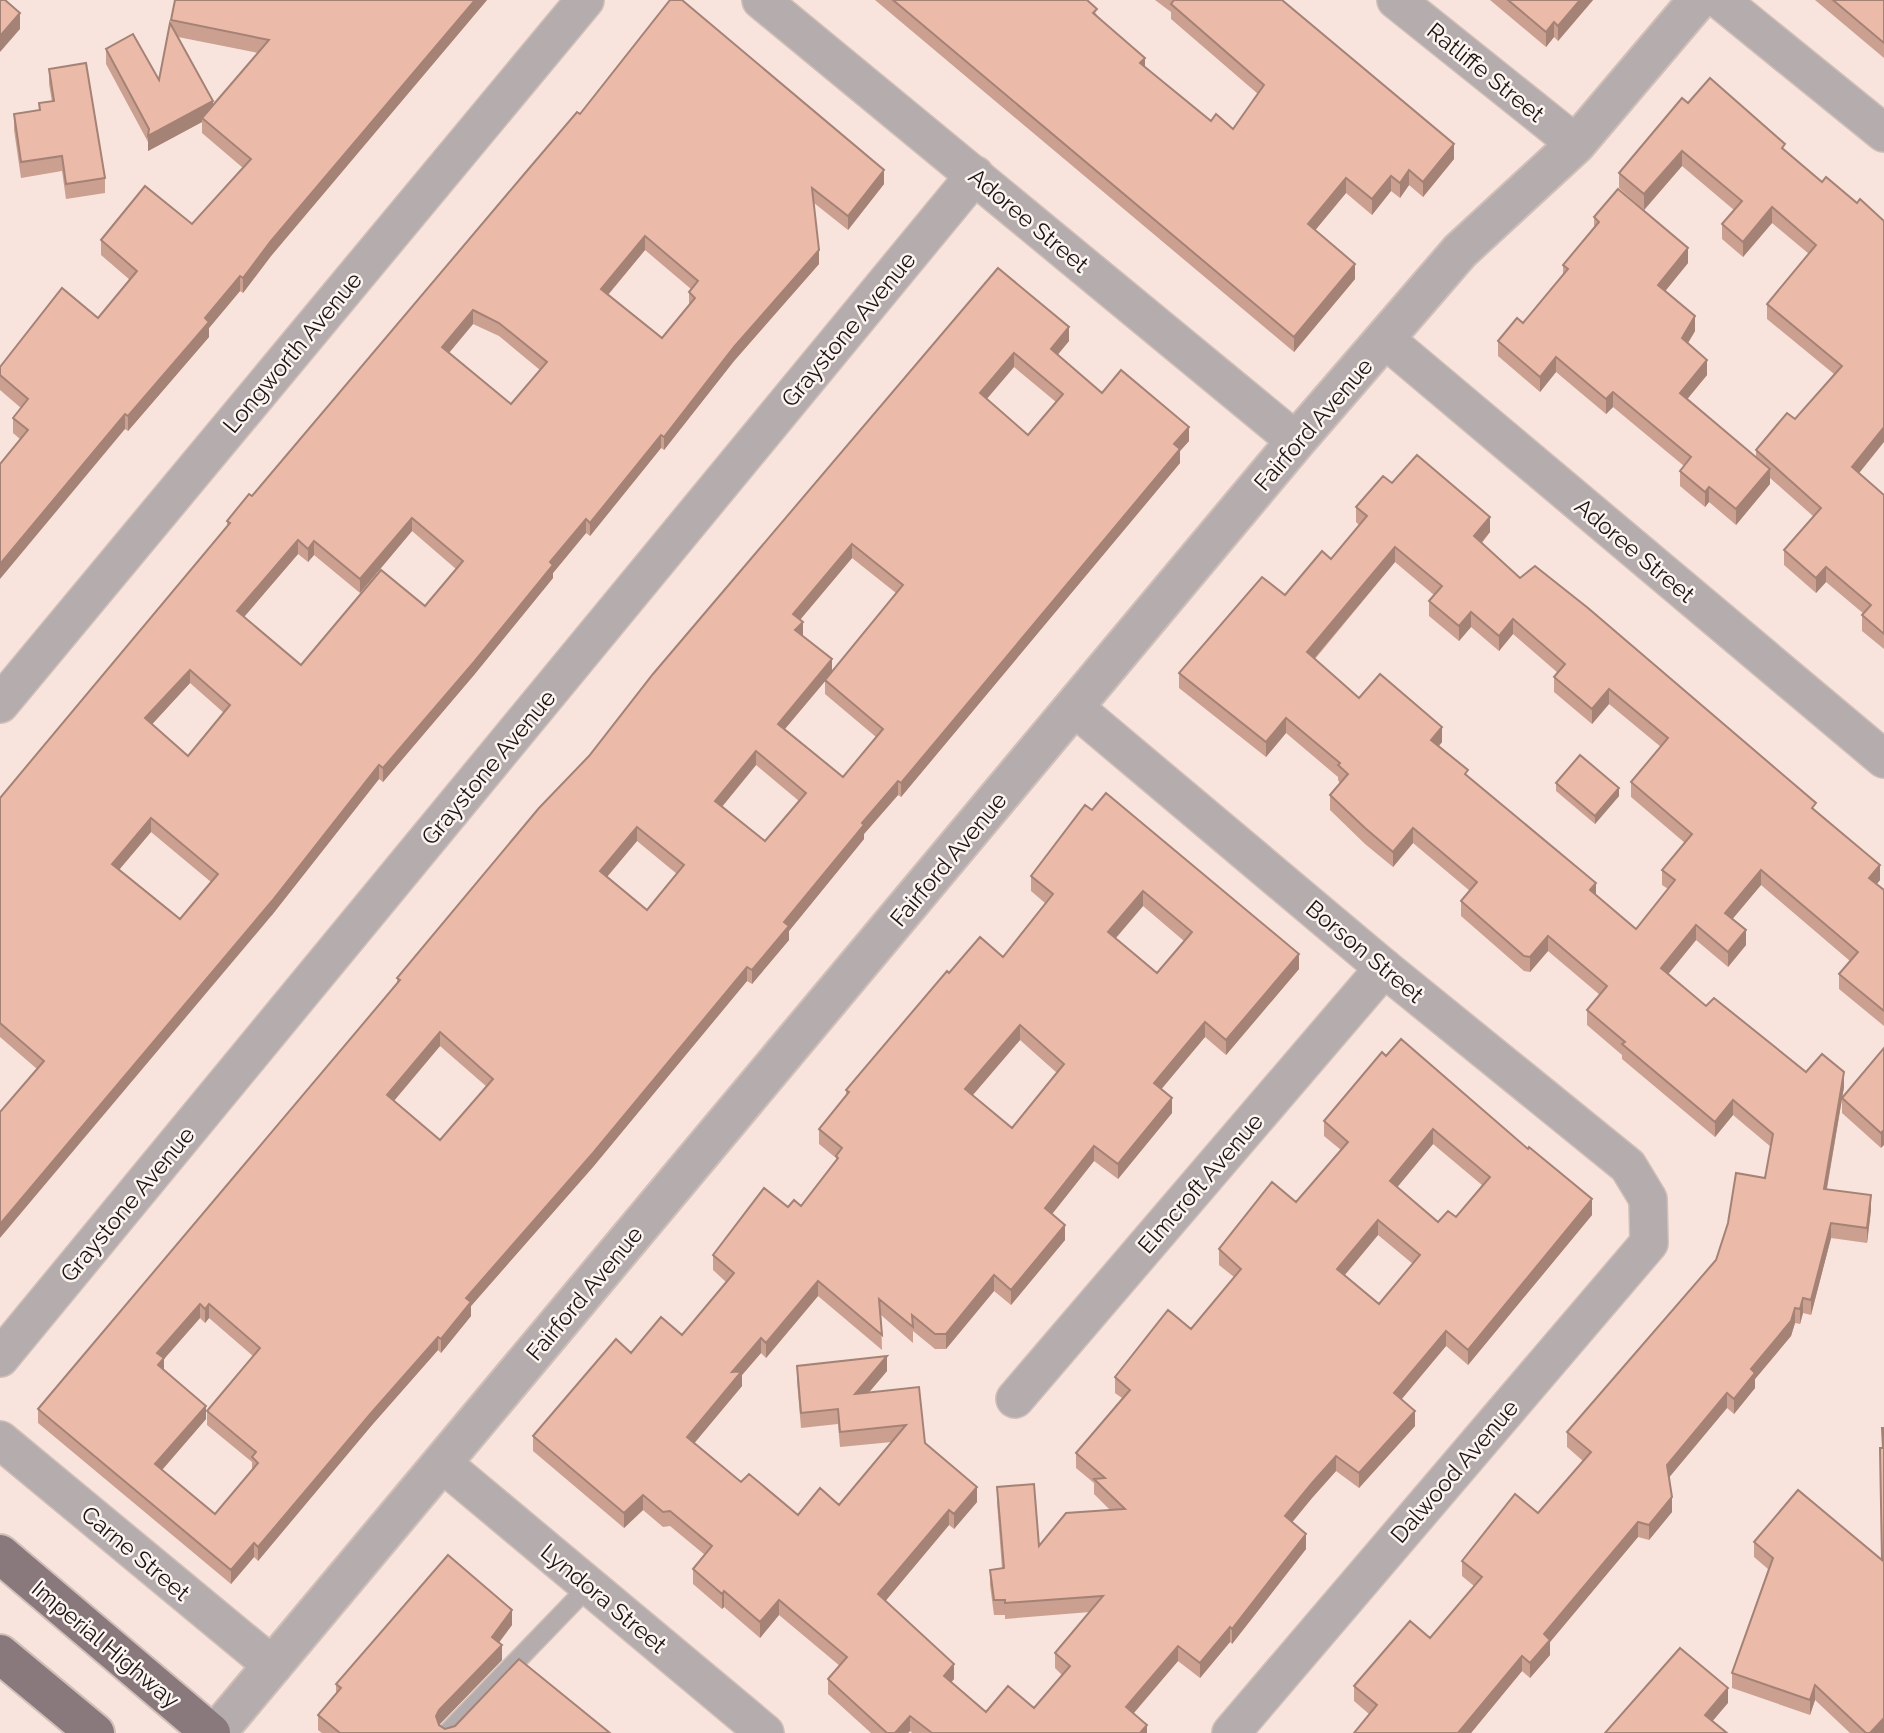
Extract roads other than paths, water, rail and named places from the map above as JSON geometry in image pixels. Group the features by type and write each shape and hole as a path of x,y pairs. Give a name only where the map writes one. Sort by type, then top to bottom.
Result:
{"main road":[{"name":"Imperial Highway","path":"0,1554 214,1733"},
{"path":"0,1654 95,1733"}],"street":[{"name":"Longworth Avenue","path":"0,704 585,0"},
{"name":"Adoree Street","path":"761,0 1296,441"},
{"name":"Ratliffe Street","path":"1396,0 1576,144"},
{"name":"Fairford Avenue","path":"214,1733 273,1666 1296,441 1386,340 1460,251 1576,144 1698,0"},
{"path":"1720,0 1884,133"},
{"name":"Graystone Avenue","path":"0,1358 975,175"},
{"name":"Adoree Street","path":"1386,340 1884,759"},
{"name":"Borson Street","path":"1075,708 1384,968 1628,1166 1648,1199"},
{"name":"Elmcroft Avenue","path":"1015,1399 1384,968"},
{"name":"Dalwood Avenue","path":"1231,1733 1649,1243 1648,1199"},
{"name":"Carne Street","path":"0,1440 273,1666"},
{"name":"Lyndora Street","path":"442,1463 765,1733"}],"lane":[{"path":"447,1733 589,1586"}]}
